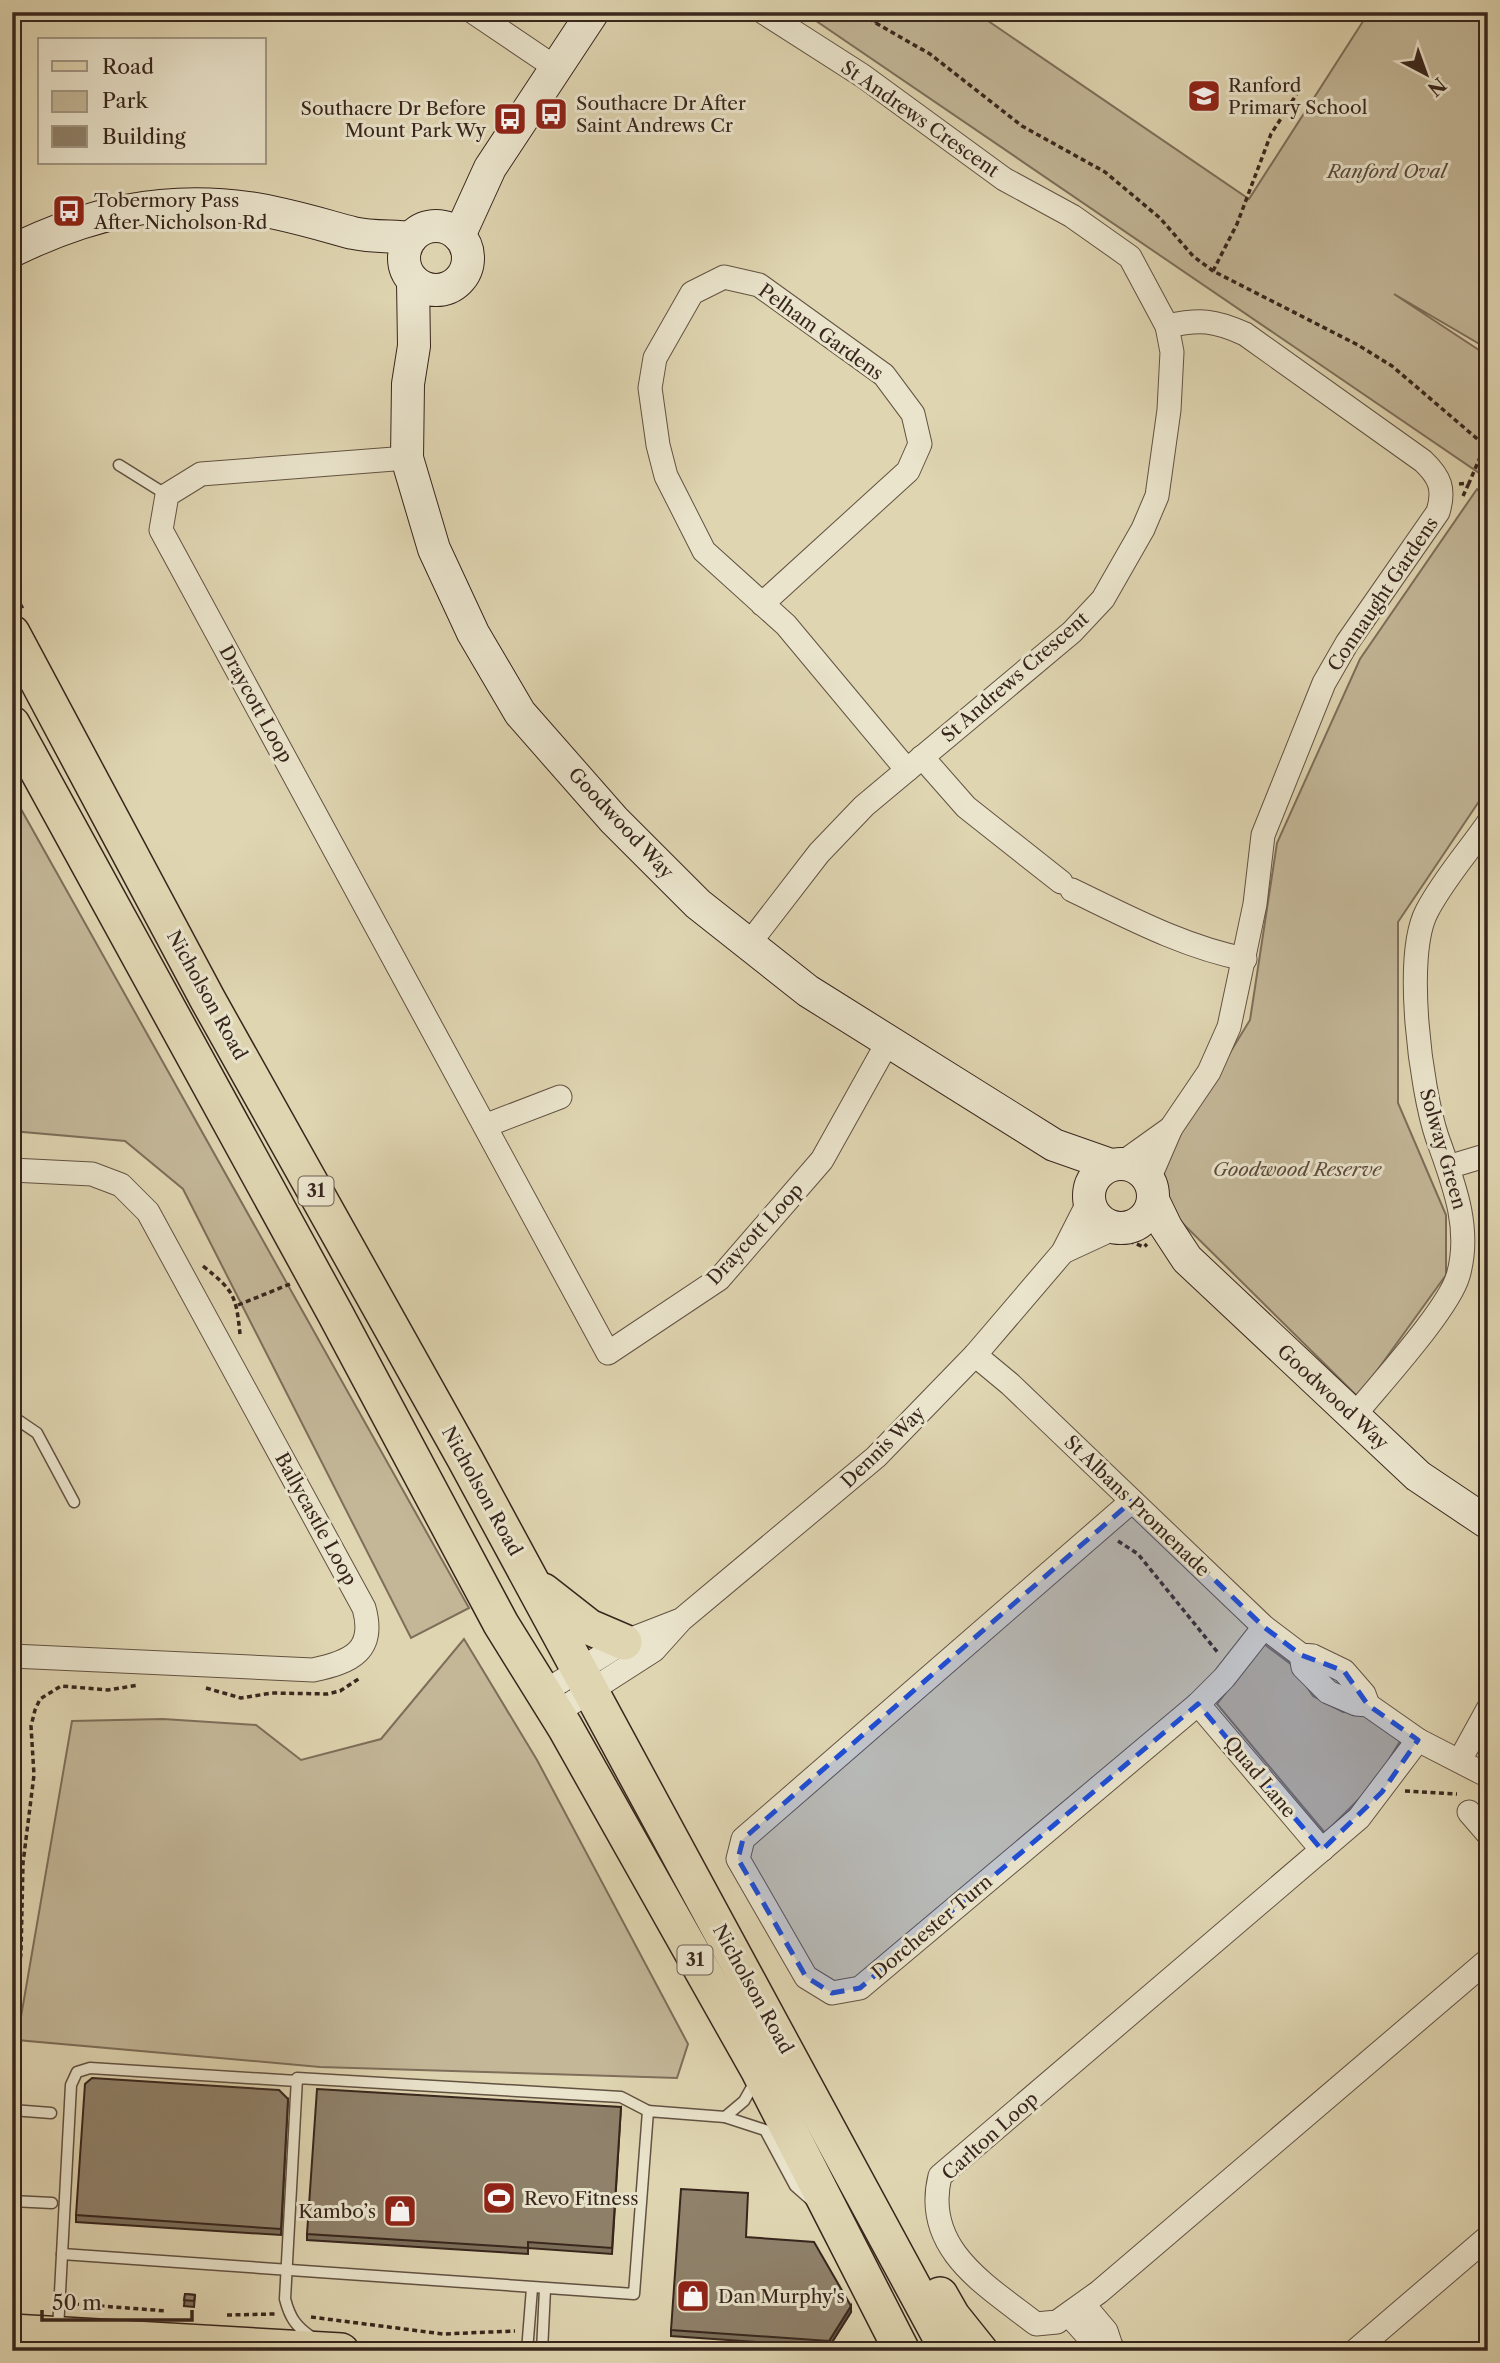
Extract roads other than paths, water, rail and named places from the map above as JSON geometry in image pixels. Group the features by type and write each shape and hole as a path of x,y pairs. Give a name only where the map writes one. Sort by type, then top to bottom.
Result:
{"main road":[{"name":"Nicholson Road","path":"12,633 208,1000 530,1579 948,2351"},
{"name":"Nicholson Road","path":"12,723 336,1315 501,1624 550,1703 759,2071 902,2351"},
{"path":"530,1579 579,1620 624,1642"},
{"path":"845,2158 885,2198 951,2316 980,2351"},
{"path":"864,2349 875,2340 880,2307"},
{"path":"12,2332 59,2318 341,2351"}],"street":[{"path":"472,12 556,68"},
{"path":"410,277 404,261 435,233 490,168 593,12"},
{"name":"St Andrews Crescent","path":"748,945 819,853 864,806 1072,632 1103,599 1157,496 1169,410 1172,352 1167,327 1130,257 1072,216 993,172 863,76 763,12"},
{"path":"12,251 58,228 138,208 249,208 356,234 435,233 466,247 467,265 463,275 449,288 425,289 356,234"},
{"name":"Goodwood Way","path":"410,277 414,346 408,384 407,458 434,549 473,633 520,713 614,820 698,904 808,991 1054,1145 1142,1171 1166,1227 1187,1259 1418,1476 1488,1523"},
{"name":"Pelham Gardens","path":"762,604 908,471 920,444 913,414 884,375 759,285 724,277 692,293 655,358 649,388 666,476 704,551 762,604 786,625 914,764 1066,886 1181,940 1245,959"},
{"name":"Goodwood Way","path":"414,346 449,288"},
{"name":"Connaught Gardens","path":"1151,1190 1171,1128 1209,1072 1229,1027 1255,904 1263,835 1283,779 1330,673 1438,512 1442,499 1441,484 1423,461 1245,334 1217,322 1193,321 1167,327"},
{"path":"167,495 201,474 407,458"},
{"name":"Draycott Loop","path":"167,495 161,530 487,1125 608,1353 719,1279 822,1160 889,1040"},
{"name":"Solway Green","path":"1353,1417 1438,1311 1457,1280 1464,1251 1463,1222 1448,1167 1426,1105 1416,1022 1418,942 1426,912 1488,823"},
{"path":"487,1125 560,1097"},
{"name":"Connaught Gardens","path":"1117,1164 1171,1128"},
{"name":"Goodwood Way","path":"1054,1145 1089,1195 1099,1220 1187,1259"},
{"path":"1448,1167 1488,1155"},
{"path":"1089,1195 1097,1174 1117,1164"},
{"name":"Ballycastle Loop","path":"12,1170 92,1174 121,1185 148,1212 365,1608 369,1626 366,1642 354,1657 313,1670 13,1662"},
{"path":"1128,1234 1148,1214 1151,1190"},
{"name":"Dennis Way","path":"550,1703 585,1681 654,1650 681,1620 876,1457 975,1355 1063,1252 1089,1195"},
{"name":"Dennis Way","path":"1063,1252 1128,1234"},
{"name":"St Albans Promenade","path":"975,1355 1010,1384 1264,1627 1301,1655 1313,1656 1344,1671 1364,1694 1368,1705 1418,1740 1488,1776"},
{"name":"Dorchester Turn","path":"1132,1501 743,1839 738,1859 806,1978 832,1993 860,1988 1198,1704 1224,1678 1264,1627"},
{"name":"Dennis Way","path":"585,1681 624,1642 681,1620"},
{"name":"Quad Lane","path":"1198,1704 1322,1850"},
{"path":"1460,1760 1488,1709"},
{"name":"Carlton Loop","path":"1418,1740 1366,1810 940,2176 934,2200 941,2230 964,2268 1036,2324 1057,2322 1076,2310 1488,1960"},
{"path":"1469,1812 1488,1834"},
{"path":"1355,2351 1488,2237"},
{"path":"1076,2310 1095,2344 1114,2350"}],"lane":[{"path":"119,465 167,495"},
{"path":"12,1416 37,1433 74,1502"},
{"path":"59,2318 71,2085 77,2072 90,2068 297,2081"},
{"path":"725,2117 744,2101 753,2089 759,2071"},
{"path":"330,2350 299,2329 289,2316 285,2298 297,2078 621,2097 648,2111 725,2117 765,2130 795,2186 833,2220"},
{"path":"12,2110 51,2113"},
{"path":"62,2254 634,2294 648,2111"},
{"path":"12,2201 52,2203"},
{"path":"527,2351 532,2288"},
{"path":"542,2351 545,2289"}],"place":[{"name":"Ranford Primary School","path":"1204,96"},
{"name":"Southacre Dr After Saint Andrews Cr","path":"551,114"},
{"name":"Southacre Dr Before Mount Park Wy","path":"510,119"},
{"name":"Tobermory Pass After Nicholson Rd","path":"69,211"},
{"name":"Revo Fitness","path":"499,2198"},
{"name":"Kambo’s","path":"400,2211"},
{"name":"Dan Murphy's","path":"693,2296"}],"park label":[{"name":"Ranford Oval","path":"1387,171"},
{"name":"Goodwood Reserve","path":"1297,1169"}]}
